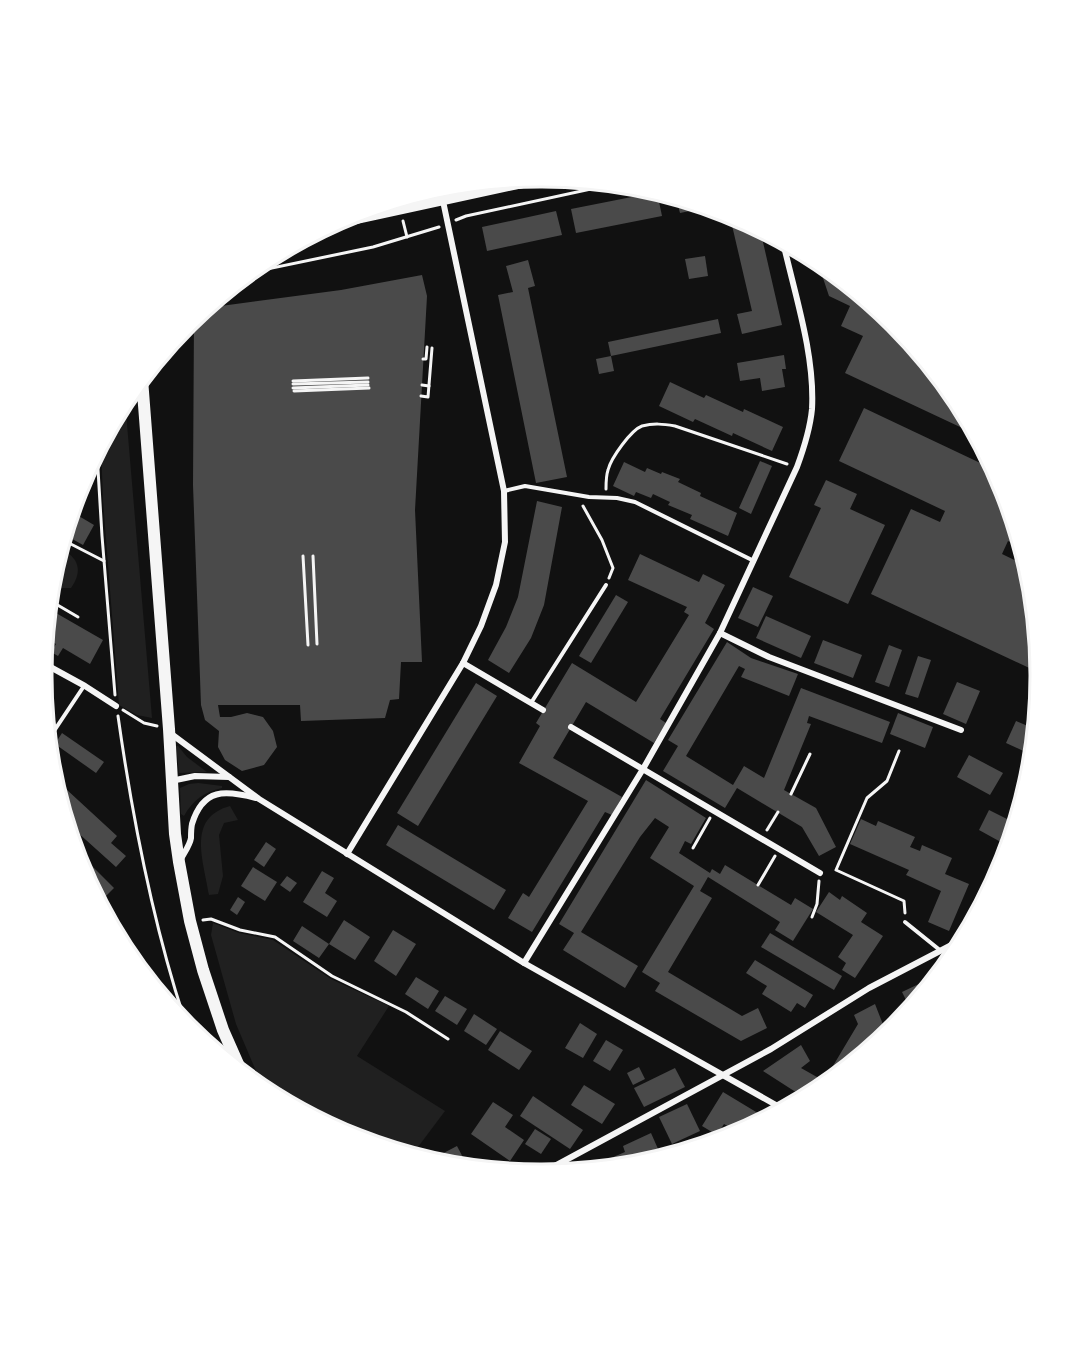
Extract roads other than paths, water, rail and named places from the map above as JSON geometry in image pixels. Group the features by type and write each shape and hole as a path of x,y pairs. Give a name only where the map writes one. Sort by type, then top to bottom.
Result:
{"main road":[{"path":"143,392 171,781 179,862 190,921 203,970 223,1030 234,1055"}],"street":[{"path":"404,207 495,189"},
{"path":"347,854 463,663 481,626 496,585 505,542 504,491 443,201"},
{"path":"524,963 643,769 720,633 797,467 807,440 812,410 812,384 785,252"},
{"path":"720,633 769,657 961,730"},
{"path":"463,663 543,710"},
{"path":"52,668 116,706"},
{"path":"571,727 820,873"},
{"path":"169,731 259,799 347,854 524,963 775,1105"},
{"path":"171,781 195,776 230,777"},
{"path":"179,862 191,840 191,827 196,812 207,799 217,793 231,791 259,799"},
{"path":"560,1163 771,1049 869,988 946,948"}],"lane":[{"path":"442,197 443,201"},
{"path":"504,491 525,486 635,502 754,561"},
{"path":"531,703 606,585"},
{"path":"56,728 85,686"},
{"path":"905,922 941,951"}]}
